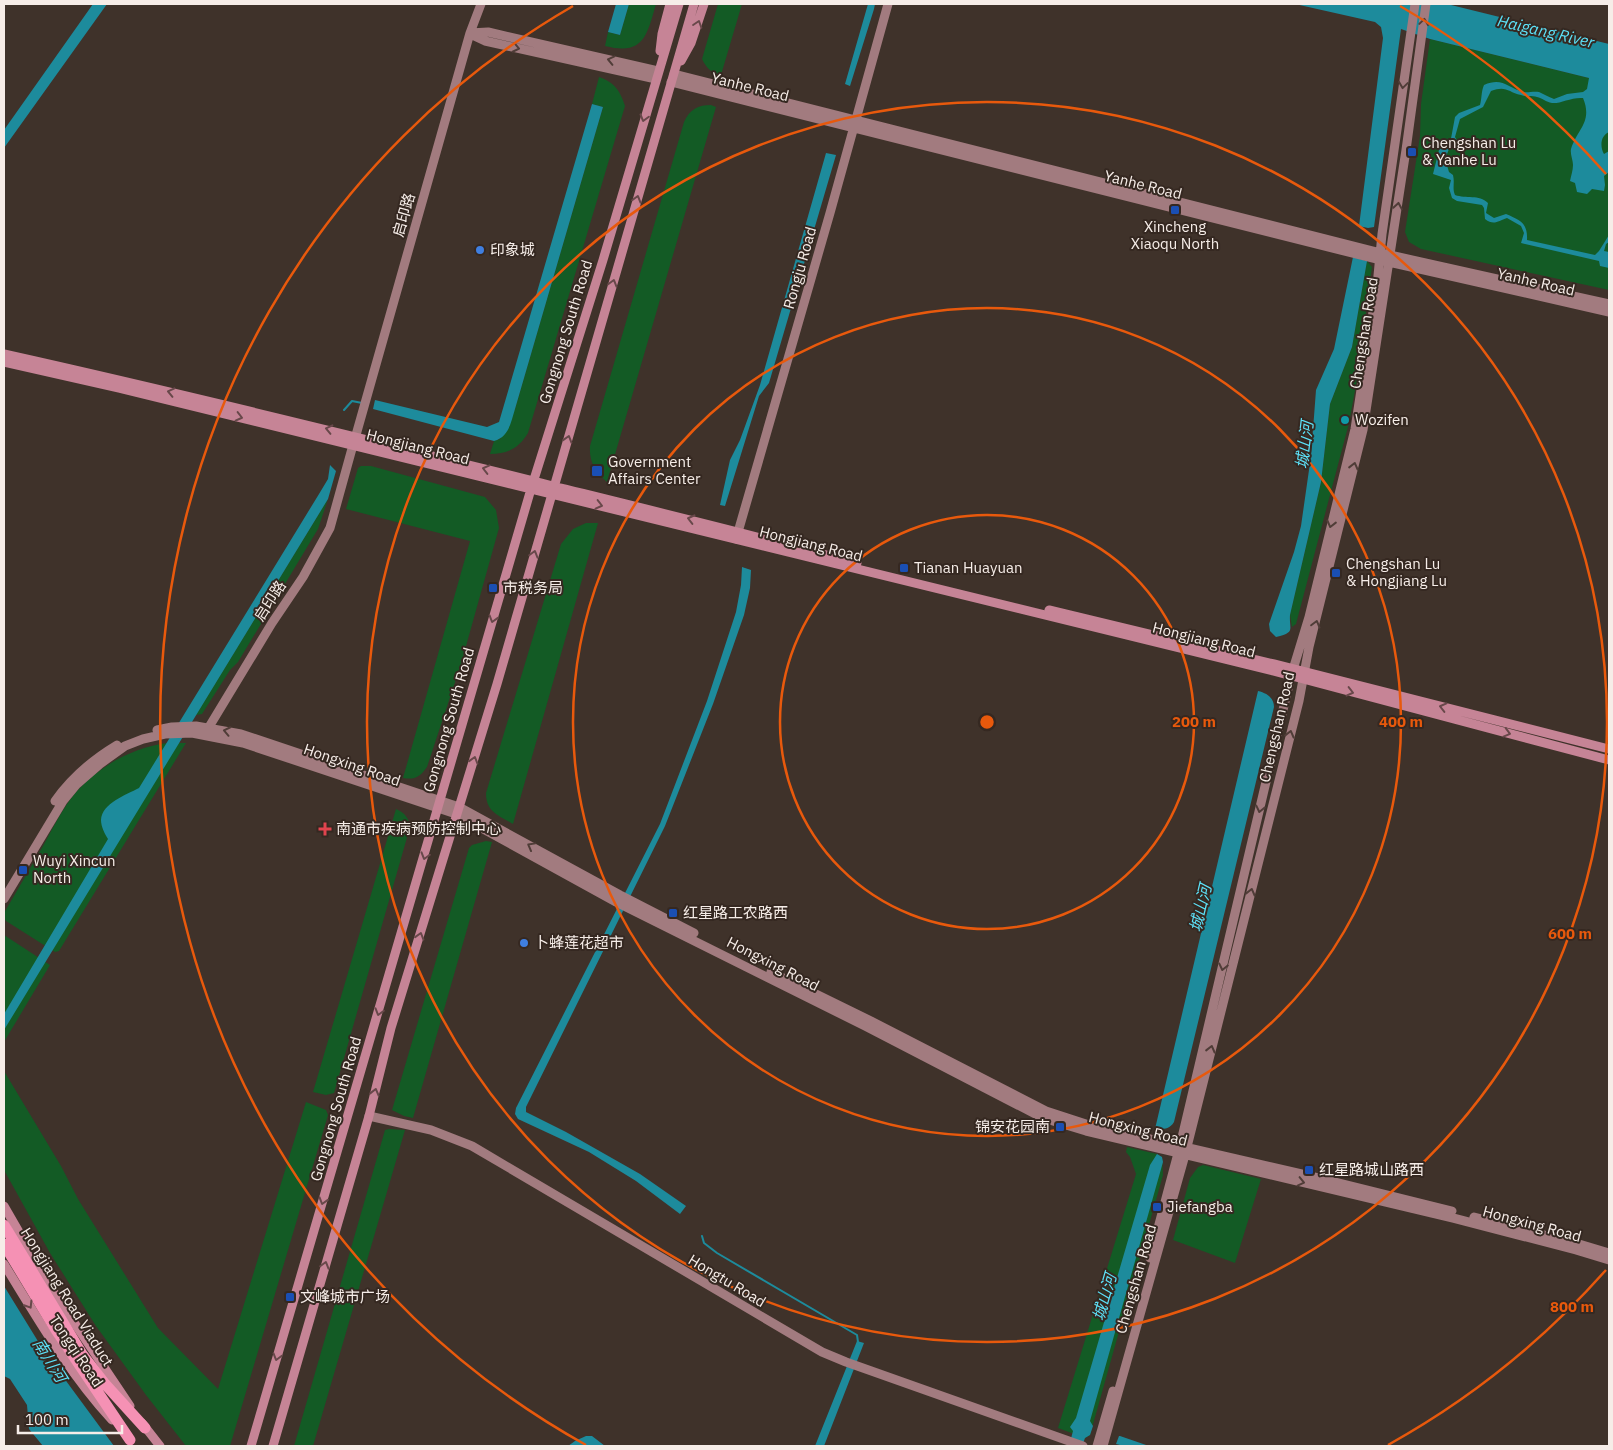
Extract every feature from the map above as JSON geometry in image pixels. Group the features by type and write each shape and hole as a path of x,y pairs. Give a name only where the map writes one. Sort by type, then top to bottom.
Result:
{"highway":[{"name":"Hongjiang Road Viaduct","path":"4,1225 42,1300 105,1384 145,1428"},
{"name":"Hongjiang Road Viaduct","path":"4,1244 133,1443"}],"main road":[{"name":"启印路","path":"356,435 480,4"},
{"path":"470,34 488,32 657,75 662,34 670,4"},
{"name":"Gongnong South Road","path":"251,1446 532,484 603,260 679,4"},
{"name":"Gongnong South Road","path":"273,1446 369,1116 391,1028 497,684 694,4"},
{"path":"673,78 691,43 704,4"},
{"name":"Rongju Road","path":"737,535 888,4"},
{"name":"Chengshan Road","path":"1104,1446 1299,701 1363,430 1376,355 1385,257 1382,234 1415,4"},
{"name":"Chengshan Road","path":"1097,1446 1182,1150 1292,672 1309,617 1354,429 1385,257 1426,4"},
{"name":"Yanhe Road","path":"673,78 1609,312"},
{"name":"Yanhe Road","path":"1385,257 1609,304"},
{"name":"Hongjiang Road","path":"4,354 356,435 552,490 1292,672 1609,760"},
{"name":"Hongjiang Road","path":"4,362 353,445 532,484"},
{"name":"启印路","path":"196,731 209,727 272,623 303,577 330,528 353,445"},
{"name":"Hongjiang Road","path":"1304,676 1609,749"},
{"name":"Hongxing Road","path":"4,888 49,811 74,777 97,757 142,733 172,727 196,731 243,743 458,810 618,898 869,1020 1046,1111 1089,1125 1182,1150 1453,1218 1609,1260"},
{"name":"Hongxing Road","path":"209,727 241,734 438,804"},
{"name":"Hongxing Road","path":"4,899 51,818 77,784 125,746 143,739 165,734 196,731"},
{"name":"Hongtu Road","path":"369,1116 431,1130 472,1146 778,1328 822,1352 1083,1446"},
{"name":"Hongxing Road","path":"1182,1150 1306,1175 1609,1253"},
{"name":"Tongqi Road","path":"4,1206 53,1291 145,1428 160,1446"},
{"name":"Tongqi Road","path":"4,1264 71,1370 92,1398 133,1443"}],"green space":[{"path":"629,4 656,4 646,34 636,45 628,48 605,46 608,32 620,35"},
{"path":"718,4 742,4 721,75 710,70 702,59"},
{"path":"1430,39 1609,83 1609,290 1421,249 1409,242 1405,232 1420,136 1421,104"},
{"path":"599,77 609,81 616,87 625,106 528,433 521,443 512,449 502,453 490,454 494,441 500,439 515,409 603,107 592,104"},
{"path":"711,105 716,107 607,482 594,466 590,446 684,122 695,109"},
{"path":"1367,261 1372,267 1358,374 1349,423 1296,624 1292,627 1290,615 1321,482 1330,404 1352,347"},
{"path":"361,466 371,466 485,497 496,510 499,528 461,664 427,767 422,773 411,779 403,778 470,541 346,509 358,468"},
{"path":"328,499 318,529 238,662 230,670 202,714 196,715"},
{"path":"586,523 598,523 513,824 491,809 488,805 486,793 561,544 573,529"},
{"path":"186,743 59,951 55,952 6,921 4,913 58,818 77,791 96,773 118,759 154,745"},
{"path":"396,809 406,816 410,827 334,1093 326,1095 313,1092"},
{"path":"486,841 492,842 413,1118 404,1116 392,1110 469,848 472,845"},
{"path":"4,935 50,965 4,1042"},
{"path":"4,1071 61,1166 78,1199 158,1328 218,1389 306,1102 326,1110 328,1115 230,1446 186,1446 96,1326 50,1253 4,1170"},
{"path":"385,1130 405,1130 313,1446 294,1446"},
{"path":"1127,1147 1157,1154 1162,1157 1163,1175 1090,1435 1085,1438 1058,1428 1136,1174 1130,1157 1126,1152"},
{"path":"1203,1165 1261,1179 1235,1263 1173,1240 1190,1178 1198,1167"}],"water":[{"path":"93,4 107,4 4,148 4,130"},
{"path":"616,4 629,4 620,35 608,32"},
{"path":"868,4 875,4 850,86 845,84"},
{"name":"Haigang River","path":"1295,4 1447,4 1609,44 1609,132 1602,139 1601,145 1604,154 1609,151 1609,172 1604,176 1604,191 1592,189 1587,194 1577,192 1575,183 1570,181 1573,165 1571,149 1583,125 1586,113 1583,98 1552,103 1504,89 1491,91 1483,107 1460,119 1455,137 1458,142 1456,147 1449,149 1445,159 1449,172 1453,175 1455,195 1484,200 1488,203 1486,213 1494,218 1506,214 1519,220 1526,230 1527,240 1595,255 1609,235 1609,242 1606,244 1604,251 1609,252 1609,268 1600,266 1599,261 1521,243 1524,233 1521,226 1507,218 1496,222 1488,221 1485,219 1482,205 1457,201 1452,198 1449,188 1451,180 1433,174 1441,142 1450,144 1455,117 1459,113 1480,105 1484,85 1500,82 1523,92 1539,92 1554,99 1567,94 1583,92 1587,89 1589,78 1430,39 1401,29 1374,227 1359,226 1383,38 1381,27 1375,22"},
{"path":"592,104 603,107 512,419 506,433 494,441 373,409 375,400 487,427 499,422"},
{"path":"826,153 836,155 769,383 759,396 725,506 720,505 730,460 740,440 760,385"},
{"path":"1353,257 1367,261 1352,347 1330,404 1321,482 1290,615 1290,630 1286,634 1276,637 1270,631 1269,624 1301,526 1311,456 1316,390 1334,349"},
{"path":"330,465 336,471 328,499 4,1030 4,1014 108,839 102,825 102,814 110,804 139,788 328,479"},
{"path":"742,567 751,570 750,588 744,615 713,704 665,826 526,1107 526,1112 566,1132 640,1174 686,1206 680,1214 636,1181 589,1152 518,1119 515,1114 516,1108 660,824 707,701 736,612"},
{"path":"1258,691 1269,696 1273,701 1274,707 1174,1122 1168,1128 1155,1129"},
{"path":"1157,1154 1162,1157 1163,1162 1090,1421 1093,1426 1090,1435 1085,1438 1082,1446 1069,1446 1073,1431 1070,1427 1076,1418 1150,1165"},
{"name":"南川河","path":"4,1286 44,1351 114,1446 43,1446 29,1429 27,1405 10,1379 4,1376"},
{"path":"857,1341 864,1343 824,1446 815,1446"},
{"path":"586,1436 592,1436 605,1446 568,1446"},
{"path":"1119,1436 1149,1446 1124,1446 1116,1444"}],"waterway":[{"path":"344,410 352,401 362,403"},
{"path":"702,1236 704,1243 717,1253 857,1335 858,1342"}],"place":[{"name":"Chengshan Lu & Yanhe Lu","path":"1412,152"},
{"name":"Xincheng Xiaoqu North","path":"1175,210"},
{"name":"印象城","path":"480,250"},
{"name":"Wozifen","path":"1345,420"},
{"name":"Government Affairs Center","path":"597,471"},
{"name":"Tianan Huayuan","path":"904,568"},
{"name":"Chengshan Lu & Hongjiang Lu","path":"1336,573"},
{"name":"市税务局","path":"493,588"},
{"name":"南通市疾病预防控制中心","path":"325,829"},
{"name":"Wuyi Xincun North","path":"23,870"},
{"name":"红星路工农路西","path":"673,913"},
{"name":"卜蜂莲花超市","path":"524,943"},
{"name":"锦安花园南","path":"1060,1127"},
{"name":"红星路城山路西","path":"1309,1170"},
{"name":"Jiefangba","path":"1157,1207"},
{"name":"文峰城市广场","path":"290,1297"}],"water label":[{"name":"城山河","path":"1304,445"},
{"name":"城山河","path":"1200,908"},
{"name":"城山河","path":"1104,1297"}]}
